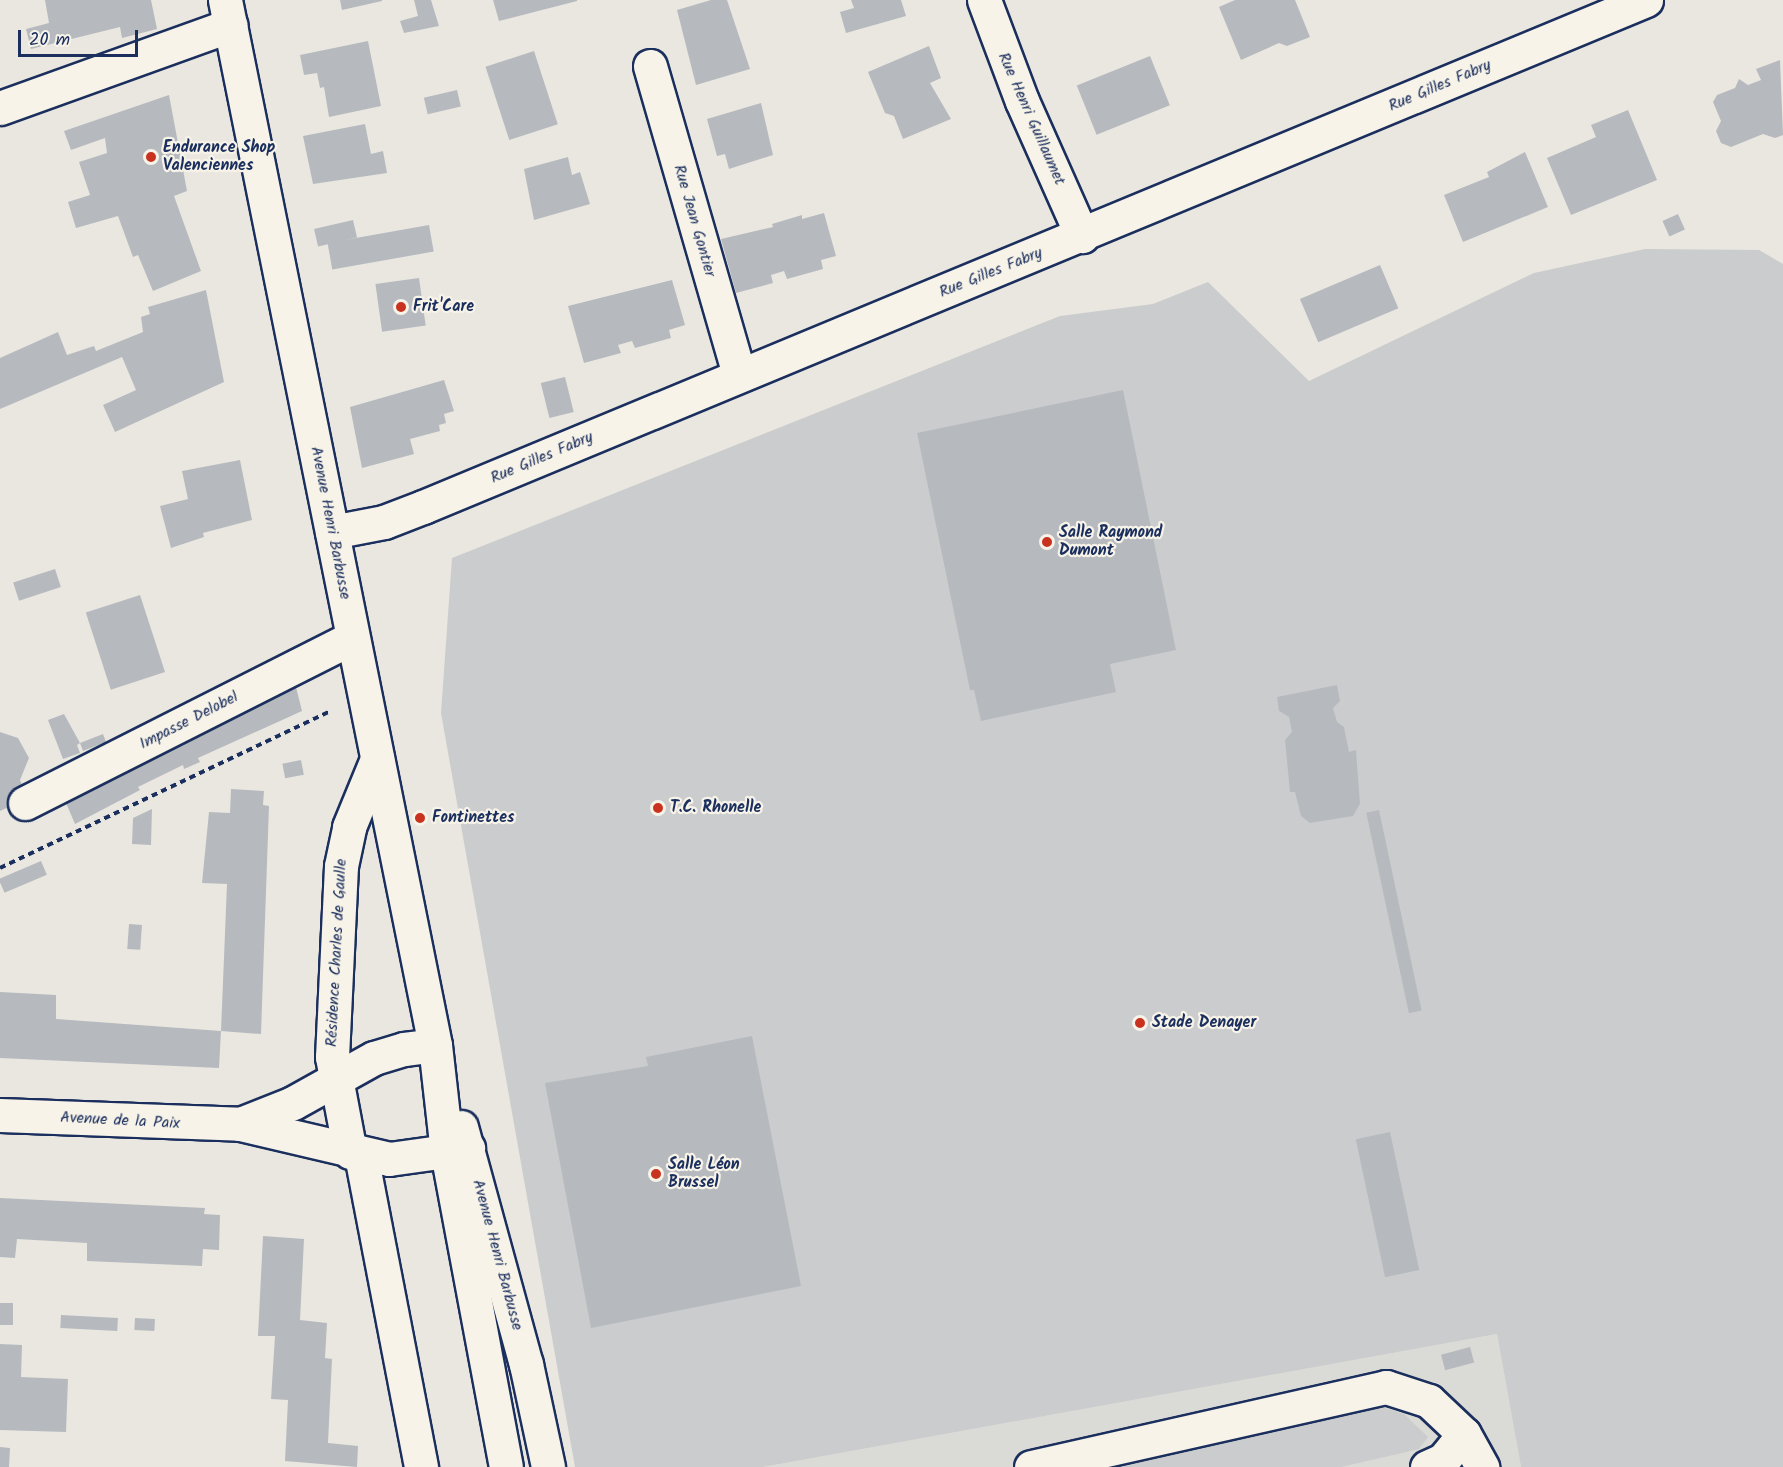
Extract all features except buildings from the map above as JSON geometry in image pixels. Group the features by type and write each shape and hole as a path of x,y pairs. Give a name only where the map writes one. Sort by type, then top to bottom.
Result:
{"street":[{"name":"Rue Henri Guillaumet","path":"984,0 1022,101 1082,236"},
{"name":"Rue Gilles Fabry","path":"332,532 384,522 1082,236 1646,0"},
{"path":"0,108 228,12"},
{"name":"Avenue Henri Barbusse","path":"228,12 352,638 457,1150 506,1467"},
{"name":"Rue Jean Gontier","path":"650,66 740,375"},
{"name":"Impasse Delobel","path":"25,803 352,638"},
{"name":"Résidence Charles de Gaulle","path":"377,759 344,845 333,1034 334,1081 356,1154 421,1467"},
{"name":"Avenue de la Paix","path":"240,1124 294,1103 387,1053 435,1046"},
{"name":"Avenue de la Paix","path":"0,1115 240,1124 356,1154 389,1160 457,1150"},
{"name":"Avenue Henri Barbusse","path":"457,1150 526,1364 548,1467"},
{"path":"1031,1467 1386,1387 1429,1401 1464,1434 1482,1467"},
{"path":"1427,1467 1443,1460 1464,1434"}],"path":[{"path":"0,868 364,696"}],"shaded area":[{"name":"Stade Denayer","path":"1645,249 1759,250 1783,264 1783,1467 1521,1467 1497,1334 763,1467 575,1467 441,713 452,558 1060,316 1153,304 1208,282 1309,381 1534,273"},
{"path":"1497,1334 1521,1467 763,1467"},
{"path":"1360,1408 1385,1408 1404,1414 1428,1437 1419,1449 1341,1467 1099,1467"}],"place":[{"name":"Endurance Shop Valenciennes","path":"151,157"},
{"name":"Frit'Care","path":"401,307"},
{"name":"Salle Raymond Dumont","path":"1047,542"},
{"name":"T.C. Rhonelle","path":"658,808"},
{"name":"Fontinettes","path":"420,818"},
{"name":"Stade Denayer","path":"1140,1023"},
{"name":"Salle Léon Brussel","path":"656,1174"}]}
